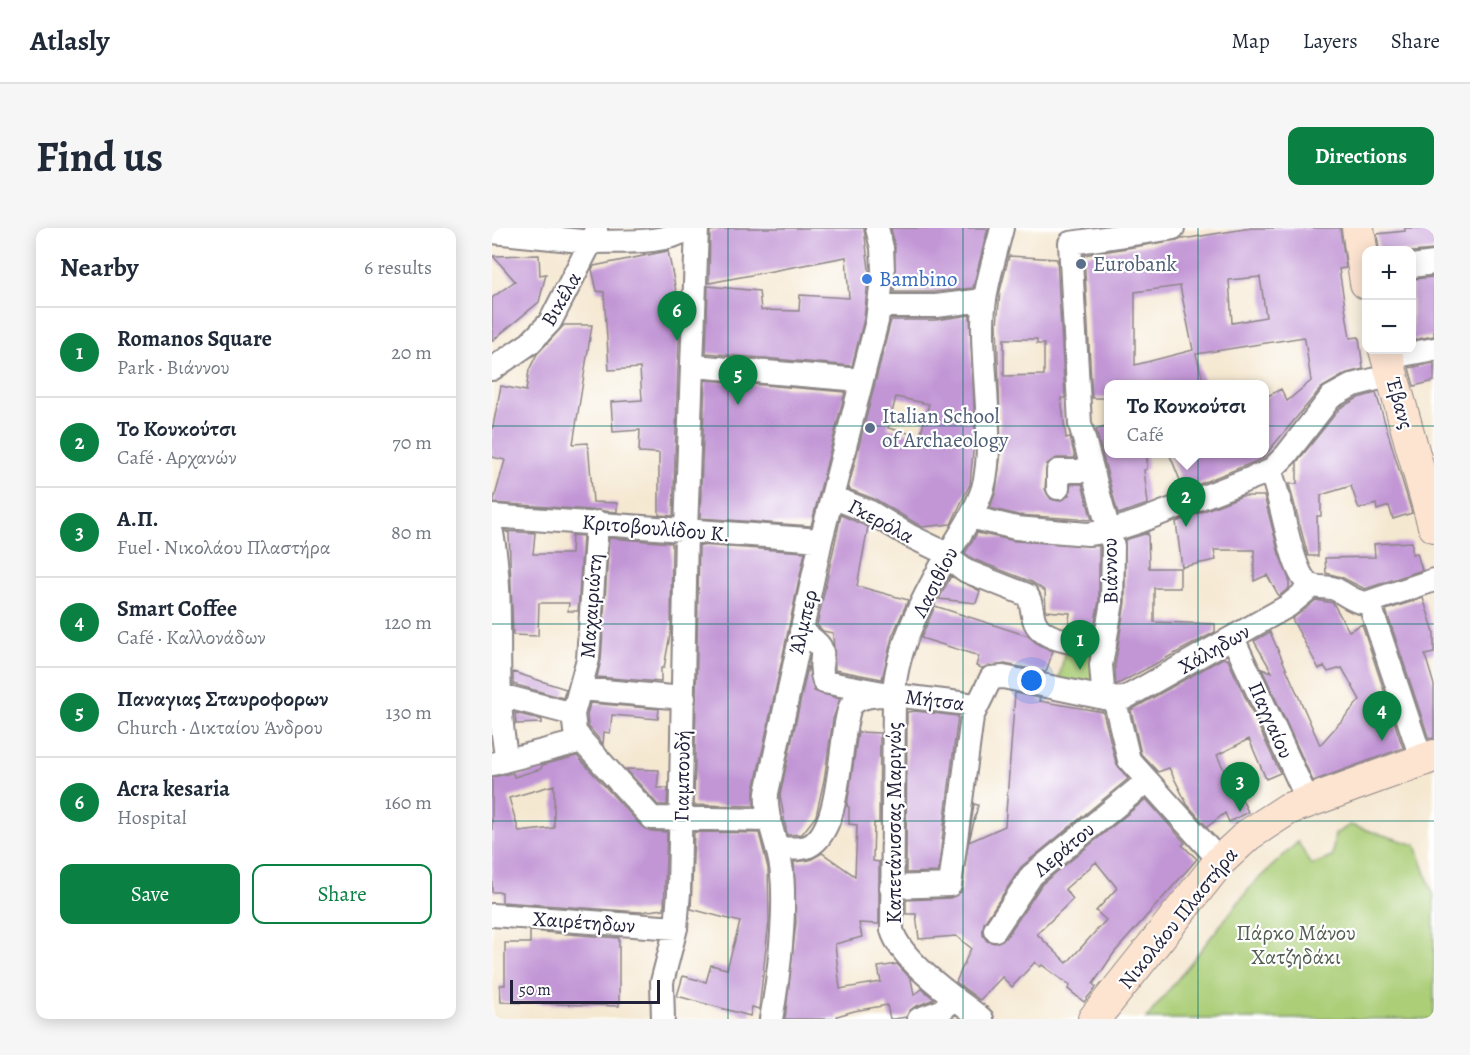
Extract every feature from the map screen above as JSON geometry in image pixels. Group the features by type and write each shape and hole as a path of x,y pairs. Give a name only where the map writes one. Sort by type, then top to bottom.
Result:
{"main road":[{"path":"1358,228 1362,252"},
{"name":"Έβανς","path":"1388,361 1434,526"},
{"name":"Νικολάου Πλαστήρα","path":"1094,1019 1220,861 1264,822 1308,801 1430,763"},
{"name":"Νικολάου Πλαστήρα","path":"1115,1019 1225,881 1263,845 1310,819 1430,763"}],"street":[{"name":"Βικέλα","path":"492,232 593,235 656,240 677,235 691,228"},
{"name":"Γιαμπουδή","path":"663,1019 664,973 676,928 681,820 686,531 694,366 697,228"},
{"name":"Άλμπερ","path":"771,1019 779,964 782,872 768,820 769,782 821,540 880,306 882,256 877,228"},
{"name":"Βιάννου","path":"1173,228 1070,243 1080,424 1090,471 1110,531 1113,586 1101,679 1103,693 1118,711 1127,755 1147,781 1220,861"},
{"name":"Βικέλα","path":"492,369 522,350 545,328 558,309 593,235"},
{"name":"Λασιθίου","path":"894,695 896,671 904,645 946,558 970,517 983,486 987,461 984,300 1000,237"},
{"path":"1416,265 1434,263"},
{"path":"880,306 936,306 984,300"},
{"path":"970,517 997,525 1088,534 1110,531 1191,503 1270,471 1286,455 1331,397 1388,361 1434,349"},
{"path":"694,366 861,380"},
{"path":"1058,488 1058,471 1090,471"},
{"path":"1270,471 1278,489 1296,561 1303,578 1312,586 1332,588 1358,602 1369,602 1434,580"},
{"name":"Γκερόλα","path":"832,497 870,512 937,549 966,571 1027,595 1035,622 1045,632 1065,641 1105,645"},
{"name":"Κριτοβουλίδου Κ.","path":"492,516 821,540"},
{"name":"Μαχαιριώτη","path":"573,714 588,658 597,522"},
{"path":"492,533 498,578 500,762 582,741"},
{"name":"Χάληδων","path":"1109,699 1130,697 1299,599 1312,586"},
{"path":"1369,602 1430,763"},
{"path":"801,632 819,644 824,652 824,682 894,695"},
{"name":"Παγγαίου","path":"1233,638 1308,801"},
{"path":"891,887 950,885 969,731 976,705 991,678 1003,677 1109,699"},
{"name":"Μαχαιριώτη","path":"580,689 684,698"},
{"path":"500,695 573,714 572,722 582,741 646,814 656,819 768,820"},
{"path":"777,848 801,848 811,845 826,826 838,778 848,711 853,703 866,697 894,695"},
{"name":"Μήτσα","path":"894,695 976,705"},
{"name":"Καπετάνισσας Μαριγώς","path":"894,695 891,926 895,939 921,968 982,1019"},
{"name":"Λεράτου","path":"995,930 1032,875 1147,781"},
{"name":"Χαιρέτηδων","path":"492,915 676,928"},
{"path":"919,1019 940,1011 955,998"}],"green space":[{"path":"1066,645 1101,648 1099,684 1058,685"},
{"name":"Πάρκο Μάνου Χατζηδάκι","path":"1350,825 1416,845 1434,897 1434,1019 1146,1019 1253,884 1298,842 1311,865 1332,857 1335,834"}],"building":[{"path":"731,228 864,228 869,270 864,319 852,366 706,353 708,286 759,291 761,310 799,311 800,295 849,298 846,257 709,283 710,231"},
{"path":"891,228 988,228 973,288 935,292 894,292 895,247"},
{"path":"1251,228 1340,228 1346,268 1339,269 1350,338 1359,337 1363,369 1347,373 1321,388 1269,451 1269,395 1281,389 1287,401 1311,381 1304,337 1196,354 1203,380 1104,380 1104,398 1092,398 1084,255","holes":["1260,277 1266,317 1232,323 1229,280","1180,286 1193,350 1135,365 1135,292"]},
{"path":"1405,228 1434,228 1434,250 1416,252 1416,246 1378,246 1377,234 1405,231"},
{"path":"668,251 680,311 673,516 659,515 659,453 639,452 640,430 613,432 611,402 642,400 640,368 609,370 604,292 597,291 592,269 594,266"},
{"path":"539,255 540,275 546,274 539,302 492,341 492,298 515,281 493,256"},
{"path":"1009,256 1057,259 1065,398 1061,398 1066,438 1070,437 1075,458 1057,458 1047,464 1045,489 1051,499 1059,501 1069,495 1071,484 1082,484 1092,520 1018,515 990,508 996,491 1001,452 997,325 1000,291","holes":["1004,339 1037,339 1037,344 1044,344 1044,375 1004,376"]},
{"path":"1434,277 1434,336 1416,339 1416,300 1416,279"},
{"path":"970,315 975,430 970,484 951,524 922,527 877,500 848,489 891,320 936,320","holes":["896,397 929,404 920,436 888,428"]},
{"path":"564,325 592,325 573,444 588,443 593,502 617,503 617,512 493,503 505,460 492,457 492,431 501,386 526,391 529,370 537,354"},
{"path":"1434,363 1434,381 1414,386 1409,368"},
{"path":"705,380 845,392 811,526 700,518"},
{"path":"1376,393 1412,513 1393,519 1389,506 1377,510 1376,504 1359,509 1351,486 1321,495 1321,516 1317,516 1318,556 1308,556 1289,484 1297,484 1297,462 1340,408 1358,398"},
{"path":"1104,427 1104,458 1147,458 1147,469 1144,470 1148,504 1118,514 1096,430"},
{"path":"1171,458 1263,458 1262,459 1184,490"},
{"path":"1242,496 1264,496 1279,554 1289,579 1289,588 1279,596 1267,575 1254,581 1254,550 1214,550 1216,560 1182,567 1176,522"},
{"path":"841,515 868,527 857,586 908,600 892,637 882,679 835,670 833,633 823,631 817,625"},
{"path":"505,531 535,533 533,554 571,554 572,535 583,536 578,611 568,611 569,603 539,603 538,636 513,635 509,533"},
{"path":"977,533 1015,541 1099,546 1099,601 1093,631 1068,628 1070,613 1046,611 1045,591 1032,582 973,559 965,553"},
{"path":"1148,533 1149,568 1180,568 1180,588 1154,588 1154,622 1215,624 1215,632 1116,685 1115,666 1125,602 1125,540"},
{"path":"609,538 672,543 671,629 664,668 661,668 661,682 597,677 601,660"},
{"path":"1412,542 1412,554 1417,553 1422,570 1365,589 1341,577 1326,573 1325,558 1375,557 1374,544"},
{"path":"699,545 805,552 754,790 754,806 694,805"},
{"path":"951,576 980,591 976,603 939,599"},
{"path":"1423,598 1434,632 1434,653 1425,655 1434,685 1434,738 1429,739 1386,610"},
{"path":"1316,600 1333,603 1349,631 1362,624 1403,748 1313,781 1262,669 1272,672 1254,641 1270,632 1320,745 1360,700 1342,668 1328,672 1324,666 1319,669 1292,619"},
{"path":"935,606 1028,636 1039,645 1053,651 1046,672 1005,664 982,668 976,666 979,656 921,638"},
{"path":"1223,658 1228,660 1280,773 1266,779 1249,739 1217,755 1230,783 1233,781 1248,812 1229,822 1225,813 1207,827 1187,804 1169,768 1158,772 1141,754 1131,710"},
{"path":"808,666 814,691 840,699 833,719 816,816 802,834 787,835 780,795"},
{"path":"513,672 566,689 563,698 513,684"},
{"path":"1015,693 1040,698 1039,701 1103,712 1116,763 1128,779 1021,867 984,923 983,935 987,941 995,943 1006,938 1042,884 1146,799 1185,843 1182,845 1197,859 1114,953 1093,984 1096,987 1084,1002 1068,989 1070,986 1035,962 1012,987 1002,977 980,1000 956,982 971,948 956,936 919,939 916,914 906,914 906,900 950,898 961,892 974,804 978,805 969,842 1005,826","holes":["1096,862 1117,888 1096,911 1106,920 1067,963 1037,934 1073,899 1065,889"]},
{"path":"590,703 659,709 658,719 612,715 610,733 604,732 603,744 588,726 587,715"},
{"path":"907,712 958,716 938,872 906,873"},
{"path":"515,713 542,720 542,723 516,724"},
{"path":"858,732 880,733 879,823 874,823 873,861 879,862 879,924 859,923 862,937 835,944 840,989 881,982 878,967 897,964 911,979 914,995 922,989 934,999 914,1007 906,1017 894,1019 890,1019 887,1005 854,1011 837,1016 838,1019 785,1019 796,922 794,862 810,860 822,853 855,876 857,825 849,824 849,807 847,806"},
{"path":"577,756 642,827 651,831 667,832 664,909 640,912 502,902 502,892 492,892 492,777 513,773 514,777 541,769 542,765","holes":["554,785 554,828 519,832 509,798"]},
{"path":"626,769 659,770 657,788 668,788 667,805 658,805"},
{"path":"694,832 759,833 768,868 769,921 759,1009 752,1007 750,1016 677,996 683,976 706,982 711,965 727,969 740,922 691,909"},
{"path":"530,931 619,938 619,1006 501,1002 500,985 505,985 505,943 530,943"}],"place":[{"name":"Eurobank","path":"1081,264"},
{"name":"Bambino","path":"867,279"},
{"name":"Acra kesaria","path":"677,341"},
{"name":"Παναγιας Σταυροφορων","path":"738,405"},
{"name":"Italian School of Archaeology","path":"870,428"},
{"name":"Το Κουκούτσι","path":"1186,527"},
{"name":"Romanos Square","path":"1080,670"},
{"name":"Smart Coffee","path":"1382,741"},
{"name":"Α.Π.","path":"1240,812"}]}
